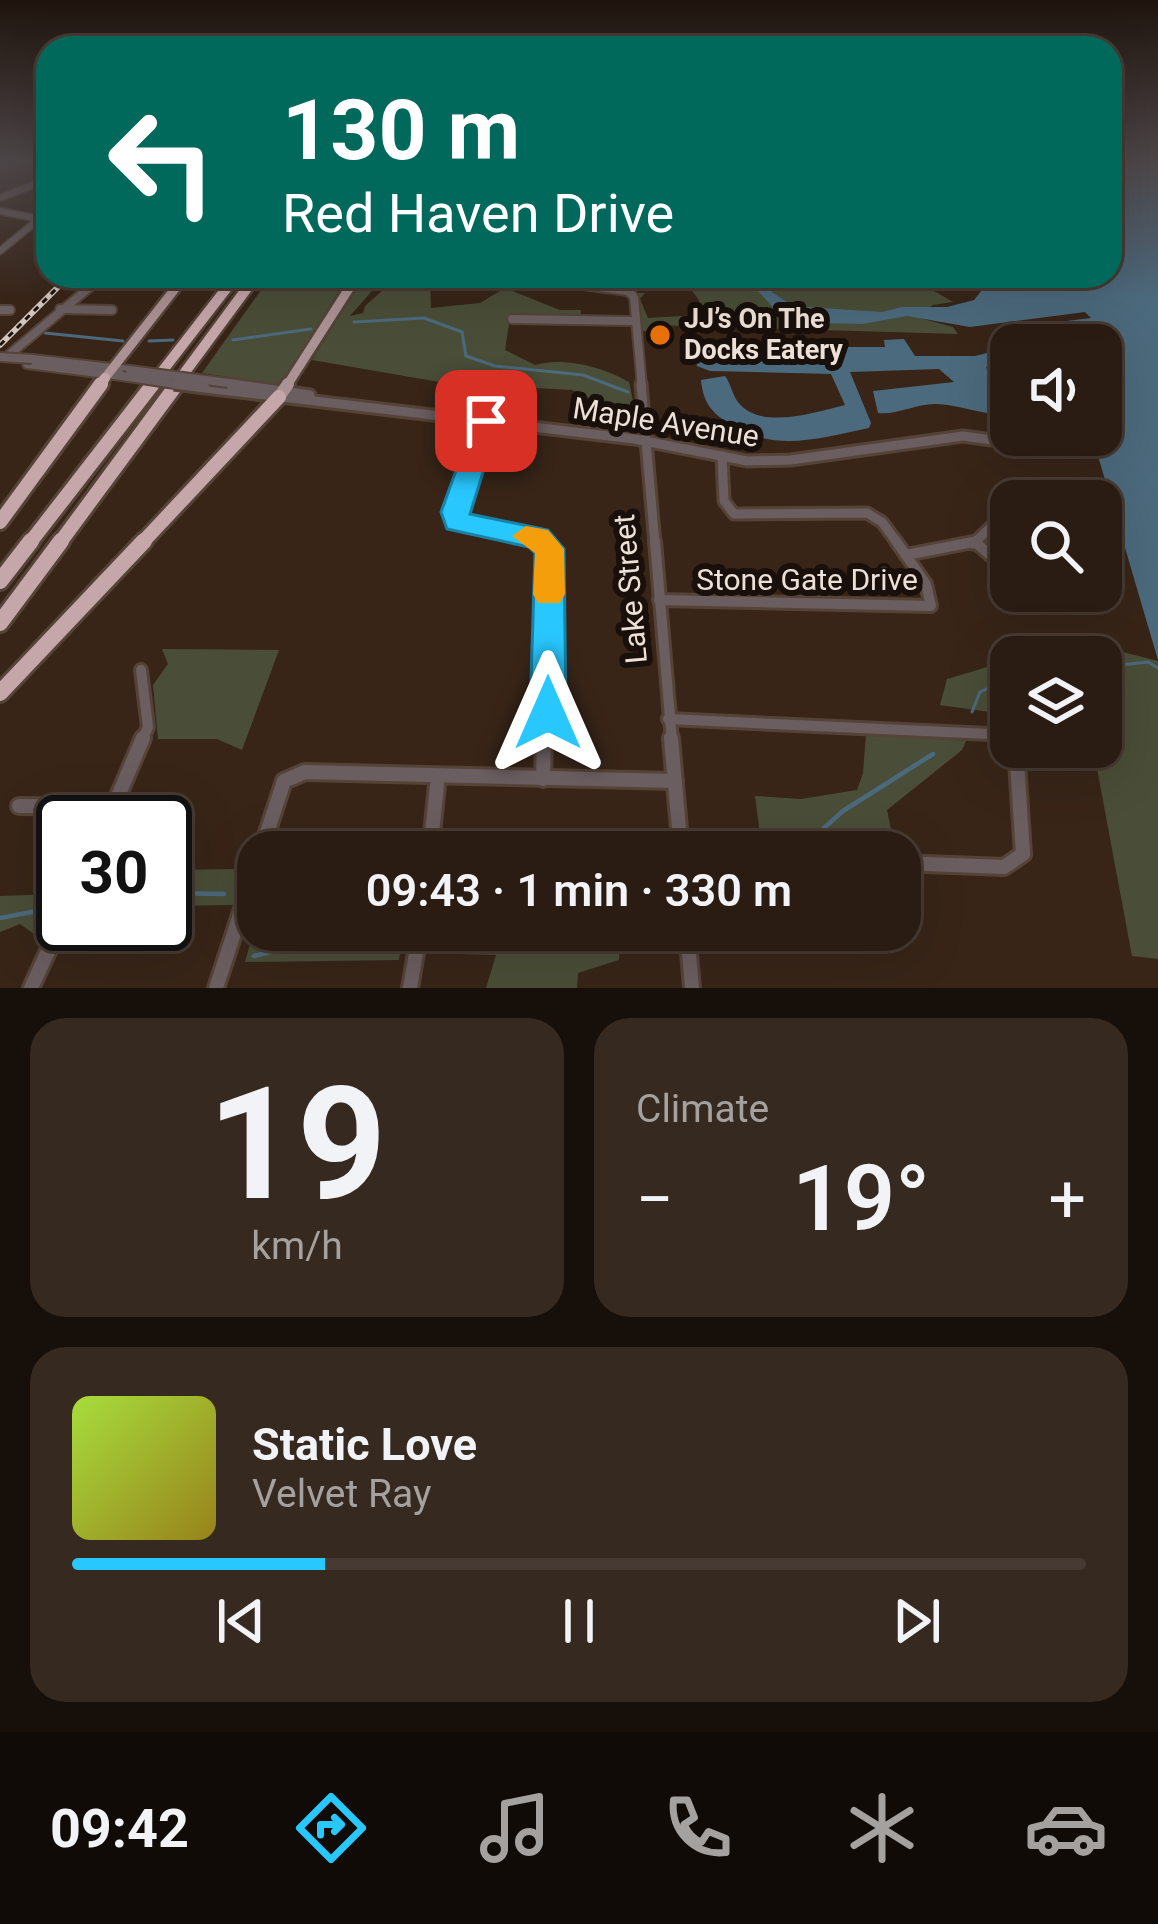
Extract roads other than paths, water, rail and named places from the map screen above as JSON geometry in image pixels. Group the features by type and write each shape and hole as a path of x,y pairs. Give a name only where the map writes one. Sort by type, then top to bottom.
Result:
{"highway":[{"path":"0,581 227,288"},
{"path":"0,622 247,288"},
{"path":"0,522 108,373"},
{"path":"0,693 281,394"}],"main road":[{"path":"108,373 175,288"},
{"path":"281,394 349,288"}],"street":[{"path":"0,211 36,218"},
{"path":"0,251 36,226"},
{"path":"3,358 87,288"},
{"name":"Lake Street","path":"606,288 628,291 633,321 679,831"},
{"path":"60,309 112,310"},
{"path":"512,319 633,321"},
{"name":"Maple Avenue","path":"3,358 773,462 963,436 990,440"},
{"path":"486,421 455,512 457,522 465,526 538,538 551,554 543,779"},
{"name":"Stone Gate Drive","path":"659,600 931,606 932,597 876,516 855,508 804,516 729,511 724,501 722,456"},
{"path":"905,555 976,543 990,528"},
{"path":"976,543 990,555"},
{"path":"119,795 148,727 141,670"},
{"path":"668,718 990,734"},
{"path":"921,864 1004,867 1023,854 1017,768"},
{"path":"216,988 284,781 305,772 675,782"},
{"path":"432,831 438,776"},
{"path":"19,806 36,806"},
{"path":"31,988 48,951"},
{"path":"410,988 416,951"},
{"path":"689,951 692,988"}],"water":[{"path":"1122,207 1158,207 1158,660 1122,538 1122,480 1105,480 1098,456 1122,456 1122,324 1041,324 1091,318 1085,312 970,327 907,316 862,324 822,323 780,315 752,288 766,288 792,306 882,312 974,300 984,288 1122,288"},
{"path":"904,339 915,356 990,352 986,367 990,413 937,404 878,413 873,391 954,382 939,369 850,372 869,428 781,441 748,434 719,416 704,395 701,380 725,376 748,411 774,418 845,405 831,374 710,371 697,366 693,347 885,347 884,340"}],"waterway":[{"path":"354,322 424,318 462,332 466,356 495,366 583,375 628,392"},
{"path":"233,340 311,329"},
{"path":"45,333 123,341"},
{"path":"149,341 173,340"},
{"path":"1122,665 1148,662 1158,668"},
{"path":"972,712 980,692 990,687"},
{"path":"821,831 843,811 933,754"},
{"path":"192,893 224,894"},
{"path":"0,918 36,911"},
{"path":"254,956 274,951"}],"railway":[{"path":"0,345 57,288"}],"place":[{"name":"JJ’s On The Docks Eatery","path":"660,335"}]}
